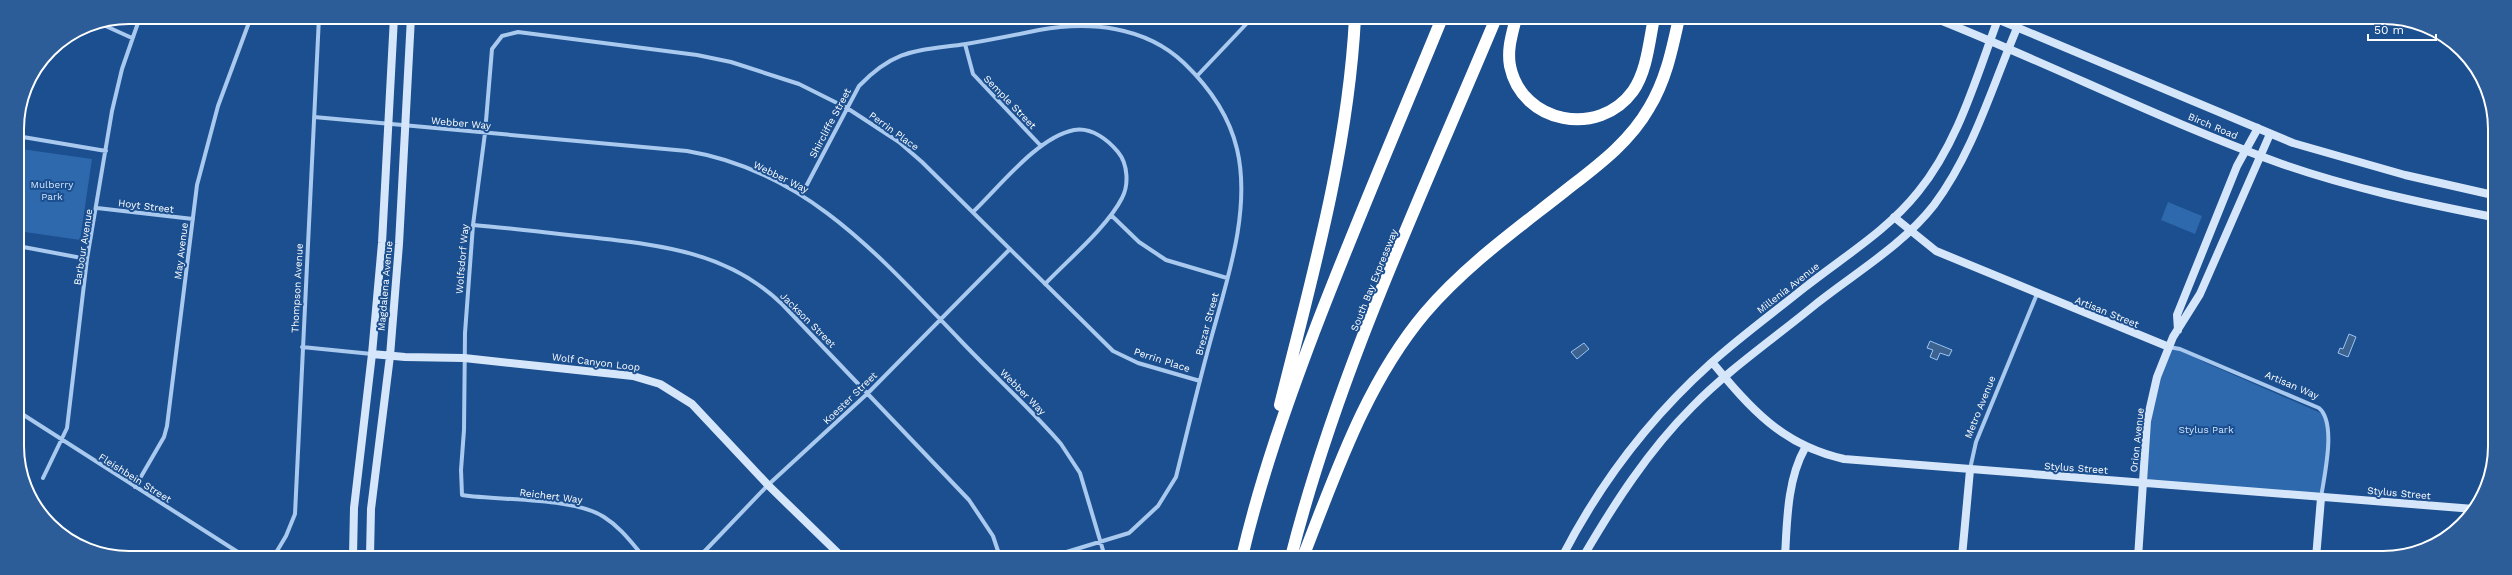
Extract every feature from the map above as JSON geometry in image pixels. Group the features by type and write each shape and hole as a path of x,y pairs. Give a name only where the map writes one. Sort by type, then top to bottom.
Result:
{"highway":[{"path":"1244,551 1333,193 1348,102 1354,24"},
{"path":"1264,472 1354,230 1440,24"},
{"name":"South Bay Expressway","path":"1293,551 1313,478 1366,328 1493,24"},
{"path":"1514,24 1510,42 1509,58 1513,75 1520,89 1535,106 1548,114 1579,120 1609,112 1633,91 1642,71 1653,24"},
{"path":"1305,551 1341,459 1376,385 1398,348 1438,298 1469,268 1605,159 1634,130 1649,108 1661,84 1677,24"}],"street":[{"name":"Barbour Avenue","path":"43,478 56,452 68,422 88,259 106,151 115,100 137,24"},
{"name":"May Avenue","path":"135,487 164,437 167,426 197,185 207,143 249,24"},
{"name":"Thompson Avenue","path":"277,551 286,536 295,514 319,24"},
{"name":"Magdalena Avenue","path":"353,551 354,508 372,354 382,243 394,24"},
{"name":"Magdalena Avenue","path":"370,551 371,509 390,356 399,244 411,24"},
{"path":"1197,76 1246,24"},
{"name":"Birch Road","path":"1949,24 2260,156 2326,178 2392,196 2488,216"},
{"name":"Millenia Avenue","path":"1566,551 1611,476 1661,413 1712,362 1894,217 1920,190 1947,146 1968,102 1995,24"},
{"name":"Birch Road","path":"2008,24 2270,134 2332,156 2488,194"},
{"name":"Shircliffe Street","path":"802,194 859,86 873,71 889,60 925,48 965,44 1062,26 1098,26 1134,34 1162,47 1197,76"},
{"path":"107,27 132,38"},
{"path":"1587,551 1612,508 1662,440 1691,408 1725,378 1910,230 1934,204 1962,158 2017,28"},
{"name":"Perrin Place","path":"508,34 518,32 697,54 732,62 799,84 847,108 902,145 974,211 1113,351 1138,363 1200,381"},
{"name":"Wolfsdorf Way","path":"462,494 461,470 464,430 464,358 473,225 485,133 492,49 502,36 508,34"},
{"name":"Semple Street","path":"965,44 973,74 1041,146"},
{"name":"Brezar Street","path":"1071,551 1129,533 1158,506 1176,477 1227,278 1243,194 1237,149 1224,115 1207,88 1197,76"},
{"name":"Webber Way","path":"314,117 702,154 762,175 802,194 862,240 1043,424 1070,455 1080,473 1104,551"},
{"name":"Orion Avenue","path":"2178,330 2177,315 2237,166 2258,128"},
{"path":"974,211 1041,146 1076,130 1097,134 1109,141 1121,156 1127,186 1122,198 1111,215 1046,284"},
{"name":"Orion Avenue","path":"2138,551 2148,416 2157,377 2169,347 2200,294 2270,134"},
{"path":"24,137 106,151"},
{"name":"Hoyt Street","path":"97,208 193,219"},
{"path":"1111,215 1139,242 1166,260 1227,278"},
{"path":"1894,217 1936,251 2037,294"},
{"name":"Jackson Street","path":"473,225 670,247 713,260 773,296 868,393 973,504 993,536 998,551"},
{"path":"24,247 88,259"},
{"name":"Koester Street","path":"705,551 768,485 868,393 1010,248"},
{"name":"Artisan Street","path":"2037,294 2169,347"},
{"name":"Metro Avenue","path":"1963,551 1970,470 1976,442 2037,294"},
{"name":"Wolf Canyon Loop","path":"302,347 390,356 464,358 633,376 660,384 692,404 768,485 836,551"},
{"name":"Artisan Way","path":"2169,347 2180,349 2319,408 2324,412 2328,420 2329,432 2320,498"},
{"name":"Stylus Street","path":"1712,362 1754,412 1805,448 1825,455 1860,462 2467,508"},
{"name":"Fleishbein Street","path":"24,415 60,440 236,551"},
{"path":"1786,551 1790,499 1800,458 1805,448"},
{"name":"Reichert Way","path":"462,494 581,507 604,516 626,534 639,551"},
{"path":"2316,551 2320,498"}],"green space":[{"name":"Mulberry Park","path":"24,149 92,159 80,240 24,232"},
{"path":"2168,202 2202,216 2195,234 2161,220"},
{"name":"Stylus Park","path":"2169,347 2180,349 2204,362 2323,414 2328,433 2328,444 2321,498 2143,483 2148,415"}],"shaded area":[{"path":"2349,334 2356,337 2348,357 2338,353 2340,348 2343,349"},
{"path":"1930,341 1952,350 1949,356 1940,353 1937,360 1930,357 1933,350 1927,348"},
{"path":"1584,343 1589,349 1577,359 1571,352"}]}
